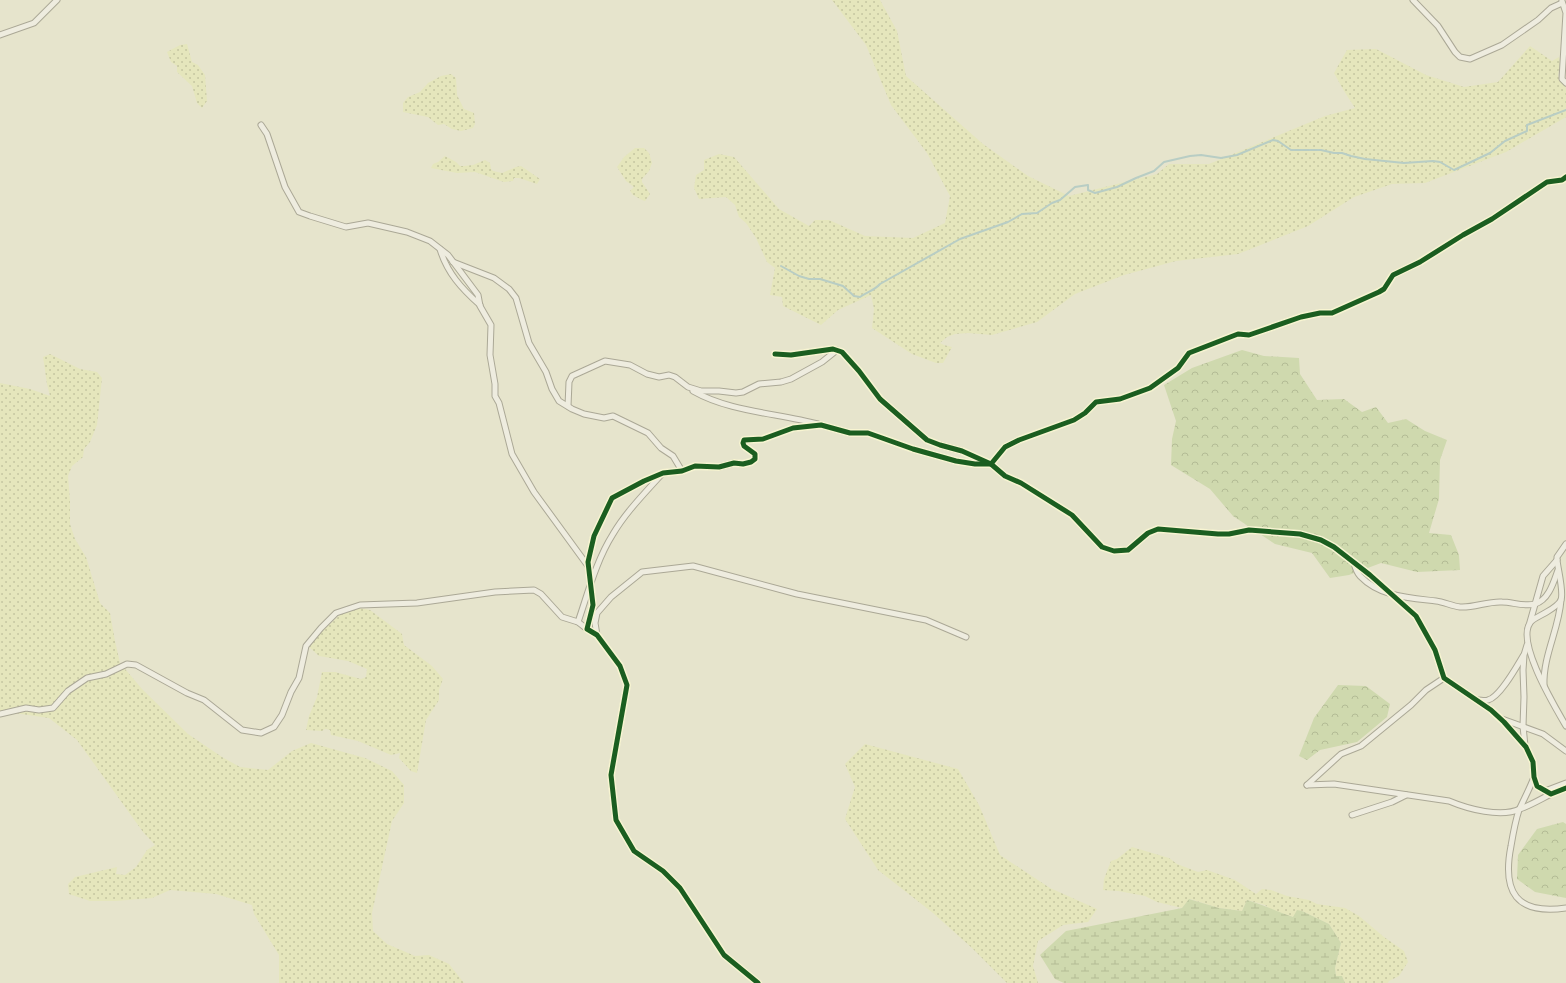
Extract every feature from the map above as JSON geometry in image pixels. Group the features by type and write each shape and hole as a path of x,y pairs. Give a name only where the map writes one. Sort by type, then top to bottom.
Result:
{"street":[{"path":"0,35 34,23 57,0"},
{"path":"1413,0 1438,26 1455,52 1460,57 1470,59 1502,45 1538,20 1551,8 1562,2 1566,12 1562,79 1566,83"},
{"path":"260,125 267,134 285,187 299,212 346,227 368,223 407,232 430,241 452,261 478,295 480,306"},
{"path":"991,464 1005,447 1019,440 1074,420 1085,413 1096,402 1120,399 1150,388 1178,368 1189,353 1238,334 1249,335 1301,317 1320,313 1332,313 1379,292 1384,289 1393,276 1420,262 1492,219 1547,182 1562,180 1566,177"},
{"path":"439,248 446,269 457,283 480,306 491,325 490,355 495,384 495,396 499,403 512,454 534,492 589,567"},
{"path":"452,261 494,278 509,289 516,298 529,343 546,372 552,389 559,400 584,414 604,418 613,416 648,433 661,448 673,456 682,471"},
{"path":"775,354 791,355 833,349 842,352 880,399 927,440 962,451 991,464 1005,476 1021,483 1072,515 1102,547 1114,551 1128,550 1148,532 1158,529 1218,534 1229,534 1249,530 1300,534 1314,538 1334,548 1392,594 1416,616 1435,650 1444,678 1478,700 1500,718 1526,747 1533,762 1534,777 1537,786 1551,794"},
{"path":"688,387 701,391 719,390 736,393 743,392 759,384 791,379 802,374 837,350"},
{"path":"568,406 569,382 572,376 606,361 630,365 647,374 659,376 669,375 675,377 693,391 712,400 749,411 802,420 850,432 868,433 913,449 956,461 975,464 991,464"},
{"path":"586,629 593,605 588,562 594,536 612,498 644,480 663,473 682,471 695,466 719,467 734,463 743,464 752,462 755,459 755,454 744,446 744,440 763,439 793,428 821,425"},
{"path":"578,622 600,561 612,535 632,507 663,473"},
{"path":"1478,700 1489,700 1497,694 1512,675 1524,655 1527,646 1527,630 1543,576 1557,560 1566,544"},
{"path":"1544,687 1545,668 1560,614 1562,592 1557,560"},
{"path":"597,636 595,623 597,613 611,597 642,572 693,566 797,594 926,620 966,636"},
{"path":"1392,594 1426,601 1435,601 1459,607 1503,602 1535,604 1544,599 1554,584 1558,570"},
{"path":"0,714 26,708 39,710 52,708 68,691 87,678 106,674 127,664 136,665 187,693 204,700 242,730 261,734 274,726 282,715 291,692 299,678 306,646 336,612 360,605 418,603 495,592 526,589 534,590 541,594 562,617 578,622 597,636 620,666 627,685 611,775 616,820 634,851 663,871 680,888 724,955 758,983"},
{"path":"1530,622 1555,607 1561,600"},
{"path":"1527,646 1544,687 1566,726"},
{"path":"1524,655 1523,726 1526,747"},
{"path":"1444,678 1426,690 1411,705 1361,746 1340,754 1308,785 1334,784 1406,794 1428,799 1450,801 1463,807 1477,810 1503,813 1520,810 1566,788"},
{"path":"1500,718 1543,734 1566,751"},
{"path":"1534,777 1513,830 1507,865 1509,882 1515,895 1524,904 1544,909 1566,908"},
{"path":"1545,791 1566,783"},
{"path":"1352,815 1392,802 1406,794"}],"green space":[{"path":"832,0 880,0 897,31 906,76 983,144 1028,176 1069,196 1157,174 1169,164 1209,164 1325,116 1355,108 1334,73 1347,50 1376,49 1426,75 1464,87 1498,82 1530,46 1552,61 1559,57 1560,62 1558,76 1566,87 1566,117 1506,152 1425,183 1392,184 1354,197 1308,226 1238,254 1176,261 1124,275 1075,294 1037,322 992,335 968,333 955,334 947,337 940,343 952,347 943,363 936,363 912,354 872,328 874,309 871,295 838,310 821,325 783,306 782,297 770,295 775,268 767,262 756,238 746,223 739,217 735,205 726,197 699,199 694,188 696,175 704,170 704,160 719,154 734,157 779,209 809,226 815,220 829,220 865,236 913,238 945,223 950,196 927,153 891,105 866,45"},
{"path":"187,44 192,62 198,65 205,75 207,101 202,108 197,103 192,86 177,72 177,66 171,62 167,52 180,45"},
{"path":"451,74 456,78 457,95 464,109 474,113 475,124 473,128 461,131 452,129 444,124 438,125 428,117 403,112 403,103 408,97 420,92 428,83 441,76"},
{"path":"635,148 644,148 649,153 652,163 649,171 642,179 642,182 650,194 645,201 633,195 630,191 634,187 626,181 617,167 624,157"},
{"path":"445,156 460,166 473,165 485,160 490,163 493,171 502,173 521,166 540,179 537,184 519,178 514,178 513,181 504,182 475,172 457,173 431,168 433,164"},
{"path":"1242,350 1264,356 1299,358 1300,374 1317,400 1344,399 1362,412 1376,407 1388,423 1406,419 1425,431 1447,440 1440,460 1439,499 1429,533 1451,535 1459,555 1460,570 1417,572 1381,563 1349,575 1330,578 1312,553 1275,544 1233,516 1210,489 1171,465 1172,439 1176,421 1164,385 1192,368"},
{"path":"50,354 80,369 97,372 102,378 97,425 90,442 84,449 83,457 72,466 68,476 70,524 75,539 86,557 100,603 110,613 120,663 142,689 188,734 222,757 240,767 268,770 292,751 311,743 365,758 392,771 404,785 404,803 392,821 372,913 373,931 387,944 415,956 429,955 449,964 464,983 279,983 279,955 254,914 252,905 216,894 170,890 152,898 116,901 90,901 69,894 68,884 75,877 117,867 116,874 125,875 136,867 147,850 155,845 143,832 77,740 49,718 0,711 0,383 30,389 50,396 43,357"},
{"path":"360,608 370,610 402,634 404,645 432,666 443,679 439,690 439,700 426,720 417,773 411,771 399,758 400,753 391,755 358,741 331,735 330,730 306,730 309,716 317,697 322,672 335,672 361,679 366,677 367,669 348,661 319,656 309,647 319,634 341,614"},
{"path":"1338,685 1366,686 1390,704 1387,717 1357,742 1320,750 1307,760 1299,756 1314,718"},
{"path":"865,744 958,769 979,805 1000,855 1050,888 1097,909 1088,922 1063,925 1038,941 1033,966 1038,983 1007,983 972,948 933,913 878,870 845,819 855,787 845,764"},
{"path":"1563,822 1566,824 1566,898 1535,892 1517,879 1518,855 1537,829"},
{"path":"1132,847 1169,858 1177,864 1198,872 1207,870 1235,880 1256,894 1262,889 1271,890 1287,896 1309,900 1317,904 1345,908 1359,916 1384,937 1404,951 1408,962 1399,976 1388,983 1345,983 1342,976 1336,976 1335,968 1341,943 1329,924 1302,911 1293,917 1270,909 1265,905 1247,900 1242,911 1219,908 1190,899 1182,908 1157,902 1145,896 1103,890 1104,879 1111,861 1117,859"},
{"path":"1189,899 1219,908 1242,911 1247,900 1293,917 1297,910 1302,911 1329,924 1341,943 1335,968 1336,976 1342,976 1345,983 1064,983 1055,979 1040,955 1066,931 1182,908"}],"waterway":[{"path":"781,266 799,276 809,279 820,279 843,286 854,296 860,297 880,284 960,239 1008,222 1022,214 1037,213 1052,203 1060,200 1075,187 1088,185 1088,190 1095,193 1117,187 1154,171 1164,162 1190,156 1201,155 1221,158 1237,155 1273,140 1278,141 1291,150 1321,150 1342,153 1365,159 1404,163 1433,161 1440,162 1454,170 1490,153 1505,141 1527,131 1527,125 1566,110"}],"cycle path":[{"path":"758,983 724,955 680,888 663,871 634,851 616,820 611,775 627,685 620,666 597,635 587,629 593,605 588,562 594,536 612,498 663,473 682,471 695,466 719,467 734,463 743,464 751,462 755,459 755,454 744,446 744,440 763,439 793,428 821,425 850,433 868,433 913,449 956,461 975,464 991,464 1005,447 1019,440 1074,420 1085,413 1096,402 1120,399 1150,388 1178,368 1189,353 1238,334 1249,335 1301,317 1320,313 1332,313 1379,292 1384,289 1393,275 1420,262 1492,219 1547,182 1562,180 1566,177"},
{"path":"775,354 791,355 833,349 842,352 859,371 880,399 927,440 962,451 991,464 1005,476 1021,483 1072,515 1102,547 1114,551 1128,550 1148,533 1158,529 1218,534 1229,534 1249,530 1300,534 1321,540 1334,547 1370,575 1416,616 1435,650 1444,678 1491,710 1526,747 1533,762 1534,777 1537,786 1551,794 1566,788"}]}
